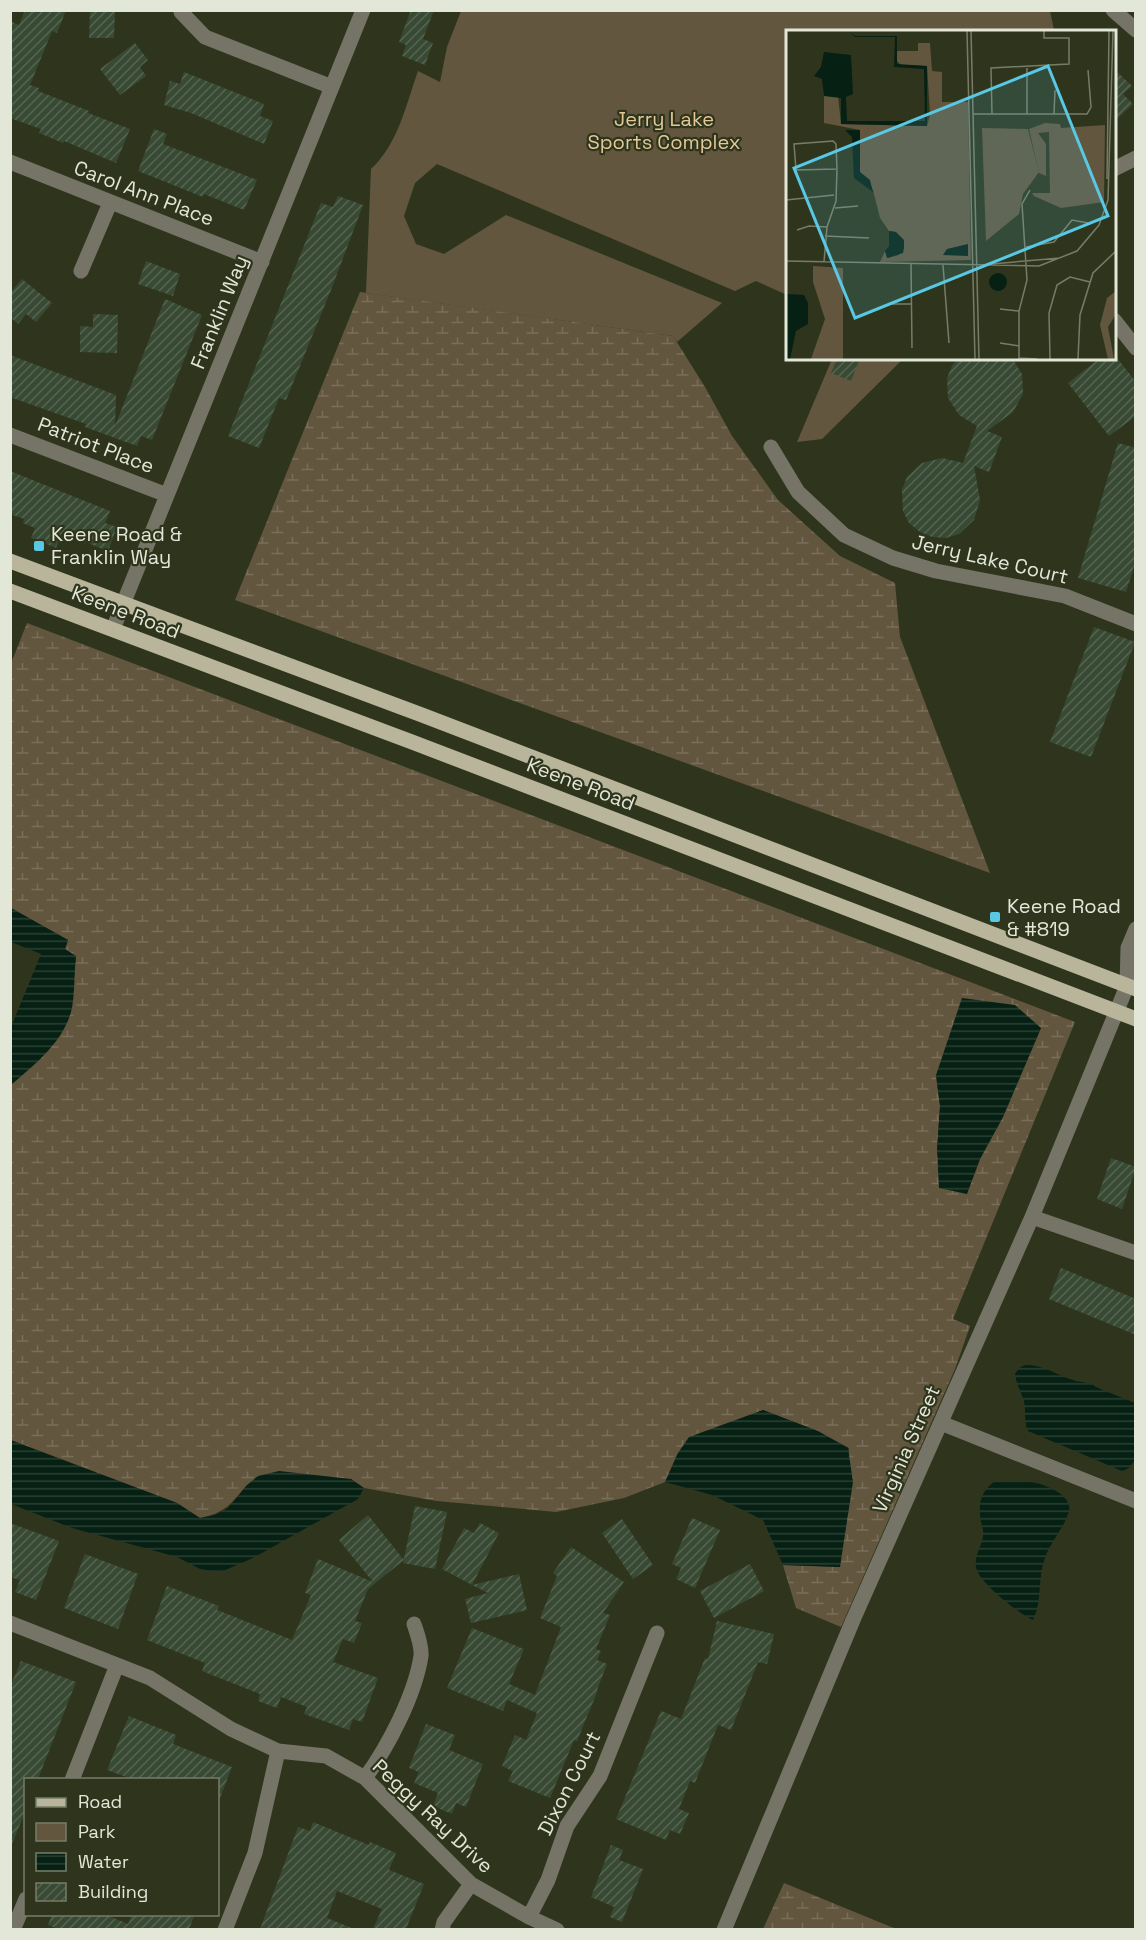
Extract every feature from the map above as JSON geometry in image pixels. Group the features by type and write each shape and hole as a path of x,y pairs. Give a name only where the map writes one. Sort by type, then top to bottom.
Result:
{"main road":[{"name":"Keene Road","path":"10,561 1133,983"},
{"name":"Keene Road","path":"10,591 1136,1019"}],"street":[{"name":"Franklin Way","path":"113,629 363,10"},
{"path":"1113,10 1136,30"},
{"path":"181,12 206,37 332,87"},
{"path":"1116,168 1136,158"},
{"name":"Carol Ann Place","path":"10,162 262,262"},
{"path":"81,271 110,203"},
{"path":"1116,323 1136,348"},
{"name":"Patriot Place","path":"10,435 167,495"},
{"name":"Jerry Lake Court","path":"771,447 798,492 844,535 904,561 936,571 1065,596 1136,624"},
{"name":"Virginia Street","path":"724,1929 853,1620 1032,1217 1117,1012 1133,983 1128,948 1136,929"},
{"path":"1032,1217 1136,1253"},
{"path":"941,1423 1136,1501"},
{"name":"Peggy Ray Drive","path":"10,1623 150,1677 231,1729 278,1751 326,1756 365,1778 471,1884 529,1917 557,1929"},
{"path":"365,1778 384,1752 412,1687 421,1654 414,1624"},
{"name":"Dixon Court","path":"529,1917 548,1880 567,1826 600,1776 657,1633"},
{"path":"72,1778 117,1665"},
{"path":"225,1929 255,1853 278,1751"},
{"path":"442,1929 444,1922 471,1884"},
{"path":"13,1929 24,1904"}],"green space":[{"name":"Jerry Lake Sports Complex","path":"461,11 1050,11 1054,30 786,30 786,295 756,281 735,291 437,164 415,183 404,216 416,244 444,254 506,215 722,303 677,342 673,336 366,293 371,169 395,136 418,71 440,82 447,47"},
{"path":"360,292 673,336 732,436 778,500 840,556 895,583 900,637 990,873 235,600"},
{"path":"832,360 902,360 822,439 797,442"},
{"path":"27,623 1075,1022 953,1319 970,1326 955,1369 841,1627 796,1608 783,1565 840,1567 849,1448 817,1431 763,1410 678,1453 665,1482 624,1498 556,1512 437,1501 364,1488 351,1479 247,1485 227,1507 200,1518 177,1503 11,1440 11,1085 40,1059 74,973 76,957 65,949 68,940 11,908 10,666","holes":["1041,1028 1003,1117 980,1159 967,1193 937,1149 940,1106 936,1075"]},
{"path":"784,1883 896,1929 763,1929"}],"water":[{"path":"11,908 68,940 65,949 76,956 72,1008 63,1031 48,1051 11,1085 11,1027 41,954 11,942"},
{"path":"962,998 1015,1005 1041,1028 1003,1117 980,1159 967,1194 939,1188 937,1149 940,1106 936,1075"},
{"path":"1025,1365 1037,1366 1073,1380 1091,1384 1135,1403 1135,1460 1129,1468 1122,1471 1028,1431 1024,1402 1015,1374"},
{"path":"763,1410 818,1431 848,1448 853,1482 840,1567 783,1565 763,1520 712,1495 665,1482 678,1453 689,1437"},
{"path":"10,1440 177,1503 200,1518 215,1515 228,1508 247,1485 258,1476 279,1471 351,1479 364,1488 358,1499 253,1558 221,1572 200,1569 177,1557 72,1528 11,1504"},
{"path":"995,1481 1041,1484 1058,1492 1069,1506 1067,1518 1044,1561 1038,1606 1033,1620 1009,1605 991,1589 976,1567 976,1558 983,1534 980,1516 981,1499"}],"building":[{"path":"25,10 66,10 57,33 52,31 30,85 39,88 38,91 89,111 88,113 130,129 116,163 39,133 41,129 10,118 10,21 19,25"},
{"path":"90,10 115,10 114,38 89,38"},
{"path":"411,10 434,10 423,39 433,43 425,65 402,56 406,45 399,42"},
{"path":"135,43 148,60 140,67 146,76 120,95 100,69"},
{"path":"1116,71 1132,86 1123,94 1133,104 1116,120"},
{"path":"184,72 264,104 260,116 273,121 264,144 191,113 164,105 170,81 180,84"},
{"path":"154,129 167,134 163,144 257,180 244,210 204,194 203,197 138,171"},
{"path":"338,196 363,205 286,400 279,398 259,448 228,436 321,203 333,207"},
{"path":"146,261 180,274 173,296 138,284"},
{"path":"22,279 52,303 36,322 26,314 18,324 10,317 10,293"},
{"path":"165,299 202,315 152,440 141,436 137,446 85,427 86,424 10,397 10,355 116,395 115,426"},
{"path":"93,314 118,315 117,353 80,352 80,326 93,327"},
{"path":"1117,358 1136,382 1136,416 1109,436 1068,383 1097,360 1116,360"},
{"path":"836,360 859,360 851,381 831,373"},
{"path":"956,360 1013,360 1022,374 1023,394 1013,412 987,431 1002,437 989,472 974,466 980,500 974,520 959,534 946,538 932,537 920,532 909,523 903,511 902,490 907,477 922,463 942,458 963,463 977,426 959,415 948,398 947,378"},
{"path":"1118,443 1136,448 1136,560 1126,592 1078,578"},
{"path":"10,471 110,511 105,523 117,527 108,551 62,533 56,548 31,538 35,528 23,523 24,519 10,514"},
{"path":"1094,627 1135,642 1091,757 1050,742"},
{"path":"1111,1158 1136,1167 1122,1209 1097,1199"},
{"path":"1061,1268 1136,1299 1136,1335 1049,1299"},
{"path":"415,1506 447,1512 435,1569 403,1563"},
{"path":"368,1515 404,1560 368,1589 355,1621 362,1623 354,1643 343,1639 333,1662 378,1678 362,1722 353,1719 349,1730 304,1714 307,1707 281,1697 277,1708 258,1701 260,1694 202,1671 205,1663 147,1640 167,1586 219,1606 217,1610 292,1640 311,1595 305,1593 318,1559 373,1582 339,1540"},
{"path":"692,1518 720,1530 695,1588 676,1579 681,1568 672,1564"},
{"path":"622,1519 653,1565 633,1579 602,1533"},
{"path":"10,1523 59,1541 36,1600 15,1592 20,1580 10,1577"},
{"path":"480,1523 499,1533 472,1585 442,1569 464,1528 474,1533"},
{"path":"571,1547 624,1582 603,1613 610,1615 596,1649 601,1651 597,1660 607,1664 577,1741 574,1740 550,1798 508,1781 513,1771 502,1766 515,1735 526,1740 537,1713 507,1700 503,1711 447,1688 472,1628 524,1649 509,1684 535,1695 561,1627 540,1618 557,1576 553,1573"},
{"path":"85,1554 138,1574 118,1629 64,1608"},
{"path":"750,1564 764,1591 714,1618 700,1591"},
{"path":"519,1574 527,1610 471,1623 465,1599 488,1593 472,1585"},
{"path":"717,1621 774,1634 767,1664 758,1662 731,1730 718,1725 695,1783 690,1781 679,1809 689,1813 680,1834 670,1830 666,1840 616,1819 661,1711 681,1719 705,1658 708,1659"},
{"path":"21,1661 76,1682 38,1778 24,1778 24,1815 11,1846 10,1687"},
{"path":"129,1716 176,1735 173,1744 232,1767 219,1800 219,1778 129,1778 107,1770"},
{"path":"426,1724 455,1735 449,1750 483,1764 466,1807 456,1803 452,1814 433,1806 438,1793 414,1783 419,1772 409,1768"},
{"path":"313,1822 369,1845 370,1842 396,1853 389,1870 424,1884 406,1929 373,1929 382,1909 337,1891 327,1918 354,1929 260,1929 298,1827 310,1831"},
{"path":"611,1845 623,1850 619,1860 643,1869 622,1922 610,1917 614,1907 591,1897"},
{"path":"51,1916 109,1916 128,1924 131,1916 194,1916 189,1929 58,1929 48,1925"}],"place":[{"name":"Keene Road & Franklin Way","path":"39,546"},
{"name":"Keene Road & #819","path":"995,917"}]}
